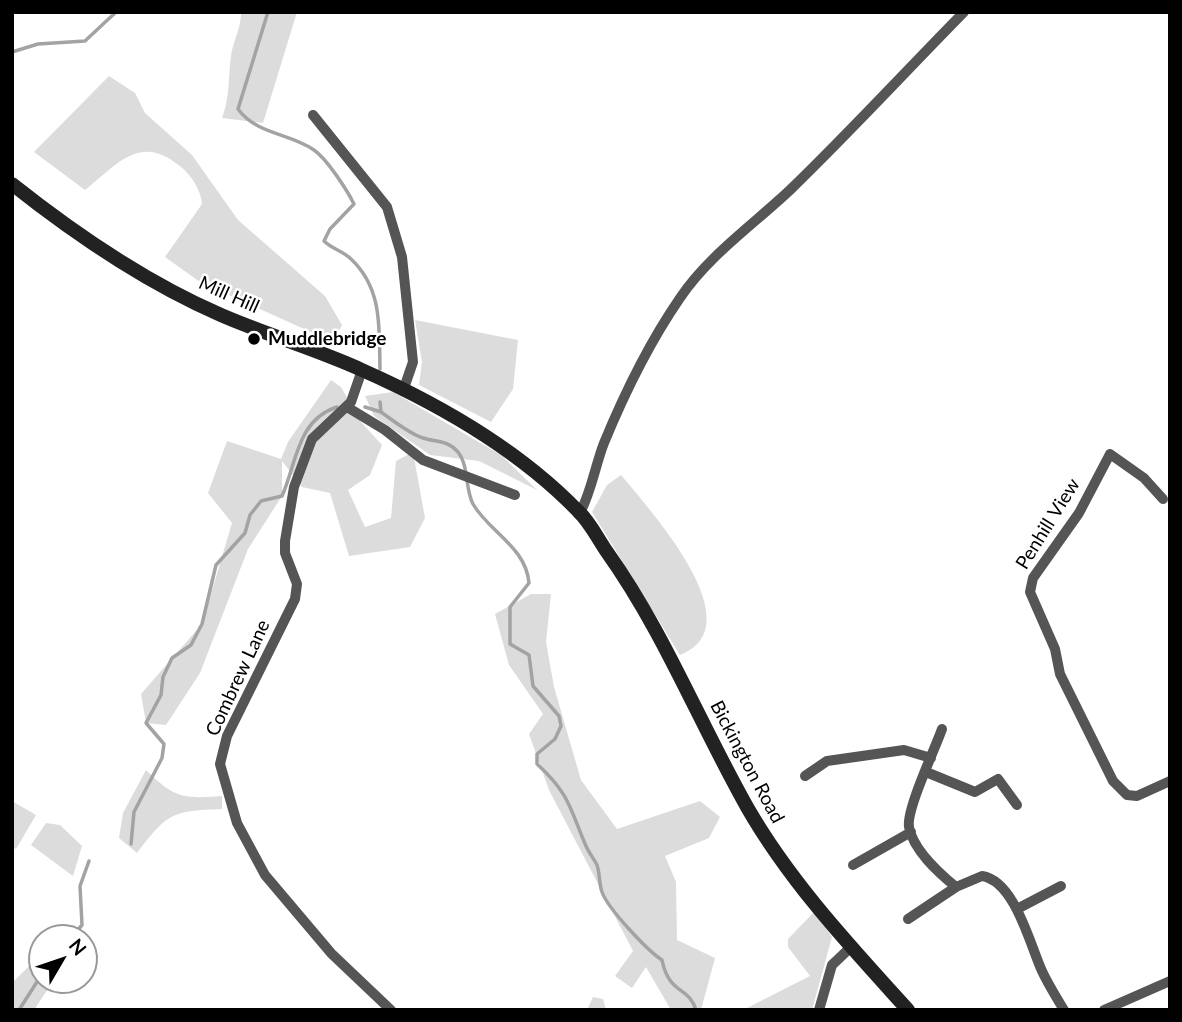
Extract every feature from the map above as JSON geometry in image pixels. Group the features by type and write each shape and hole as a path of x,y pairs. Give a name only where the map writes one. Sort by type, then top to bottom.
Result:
{"main road":[{"name":"Mill Hill","path":"12,184 43,208 152,279 219,314 362,370 471,425 512,453 580,513"},
{"name":"Bickington Road","path":"580,513 635,590 747,807 777,856 908,1010"}],"street":[{"path":"580,513 590,496 604,443 638,366 682,295 720,254 853,129 901,75 964,12"},
{"path":"313,115 387,207 402,257 413,362 403,391"},
{"name":"Combrew Lane","path":"362,370 347,407 312,439 294,487 285,541 297,592 227,736 220,764 237,823 265,875 331,953 391,1010"},
{"path":"347,407 385,430 424,460 451,473 514,495"},
{"name":"Penhill View","path":"1163,499 1144,478 1110,454 1079,513 1032,578 1030,592 1055,649 1060,674 1113,781 1127,795 1137,796 1170,781"},
{"path":"942,729 909,817 911,832 937,872 956,887"},
{"path":"805,776 827,761 904,750 931,758"},
{"path":"926,772 975,792 998,779 1017,804"},
{"path":"853,865 911,832"},
{"path":"908,919 956,887 977,877 989,877 1017,909 1042,972 1064,1010"},
{"path":"1017,909 1061,886"},
{"path":"819,1010 832,965 852,947"},
{"path":"1104,1010 1168,986"}],"shaded area":[{"path":"241,12 297,12 263,123 222,118"},
{"path":"109,76 135,93 145,113 192,155 238,220 325,296 342,325 333,342 200,282 165,257 202,204 198,188 192,179 166,157 153,152 130,156 85,190 34,152"},
{"path":"415,320 518,340 513,389 491,422 419,385 422,362"},
{"path":"331,380 341,387 361,422 382,445 370,475 348,490 365,527 391,518 396,461 413,452 425,518 410,547 349,556 330,493 302,487 282,461 282,496 248,549 200,673 166,725 146,723 141,694 202,624 232,523 208,493 227,441 281,459 288,442"},
{"path":"393,392 501,455 537,490 479,461 430,455 374,416 365,396"},
{"path":"621,475 672,539 690,567 702,594 707,619 700,640 680,655 592,512 607,485"},
{"path":"531,594 551,594 546,642 554,687 581,780 617,829 700,801 720,817 709,838 665,856 676,882 677,940 715,958 701,1010 671,1010 646,967 632,988 615,976 633,951 549,790 529,734 543,714 509,665 495,614"},
{"path":"146,770 164,786 180,795 222,796 222,809 192,811 172,817 156,830 137,853 119,838 123,813"},
{"path":"12,801 36,815 16,849 12,847"},
{"path":"46,823 60,825 82,846 73,876 31,845"},
{"path":"815,911 832,937 812,1010 743,1010 810,976 788,947 788,939"},
{"path":"28,967 28,994 45,994 34,1010 12,1010 12,983"},
{"path":"593,997 603,999 606,1010 587,1010"}],"waterway":[{"path":"12,52 38,44 85,41 116,12"},
{"path":"268,12 238,109 246,118 264,129 314,150 331,167 351,198 354,204 330,229 324,241 351,259 369,283 377,310 380,369"},
{"path":"380,402 381,412 407,430 423,438 446,443 458,452 464,464 473,504 521,559 529,583 510,607 510,644 529,655 533,686 559,716 561,726 555,739 537,754 537,764 568,802 597,865 601,889 612,909 662,960 669,979 689,997 696,1010"},
{"path":"131,844 134,812 162,758 164,744 146,723 161,695 163,677 172,658 191,645 202,624 216,565 245,533 250,515 261,501 282,496 306,432 324,413 337,407"},
{"path":"365,407 381,412"},
{"path":"82,924 80,886 89,861"},
{"path":"19,1010 29,994"}],"place":[{"name":"Muddlebridge","path":"254,339"}]}
